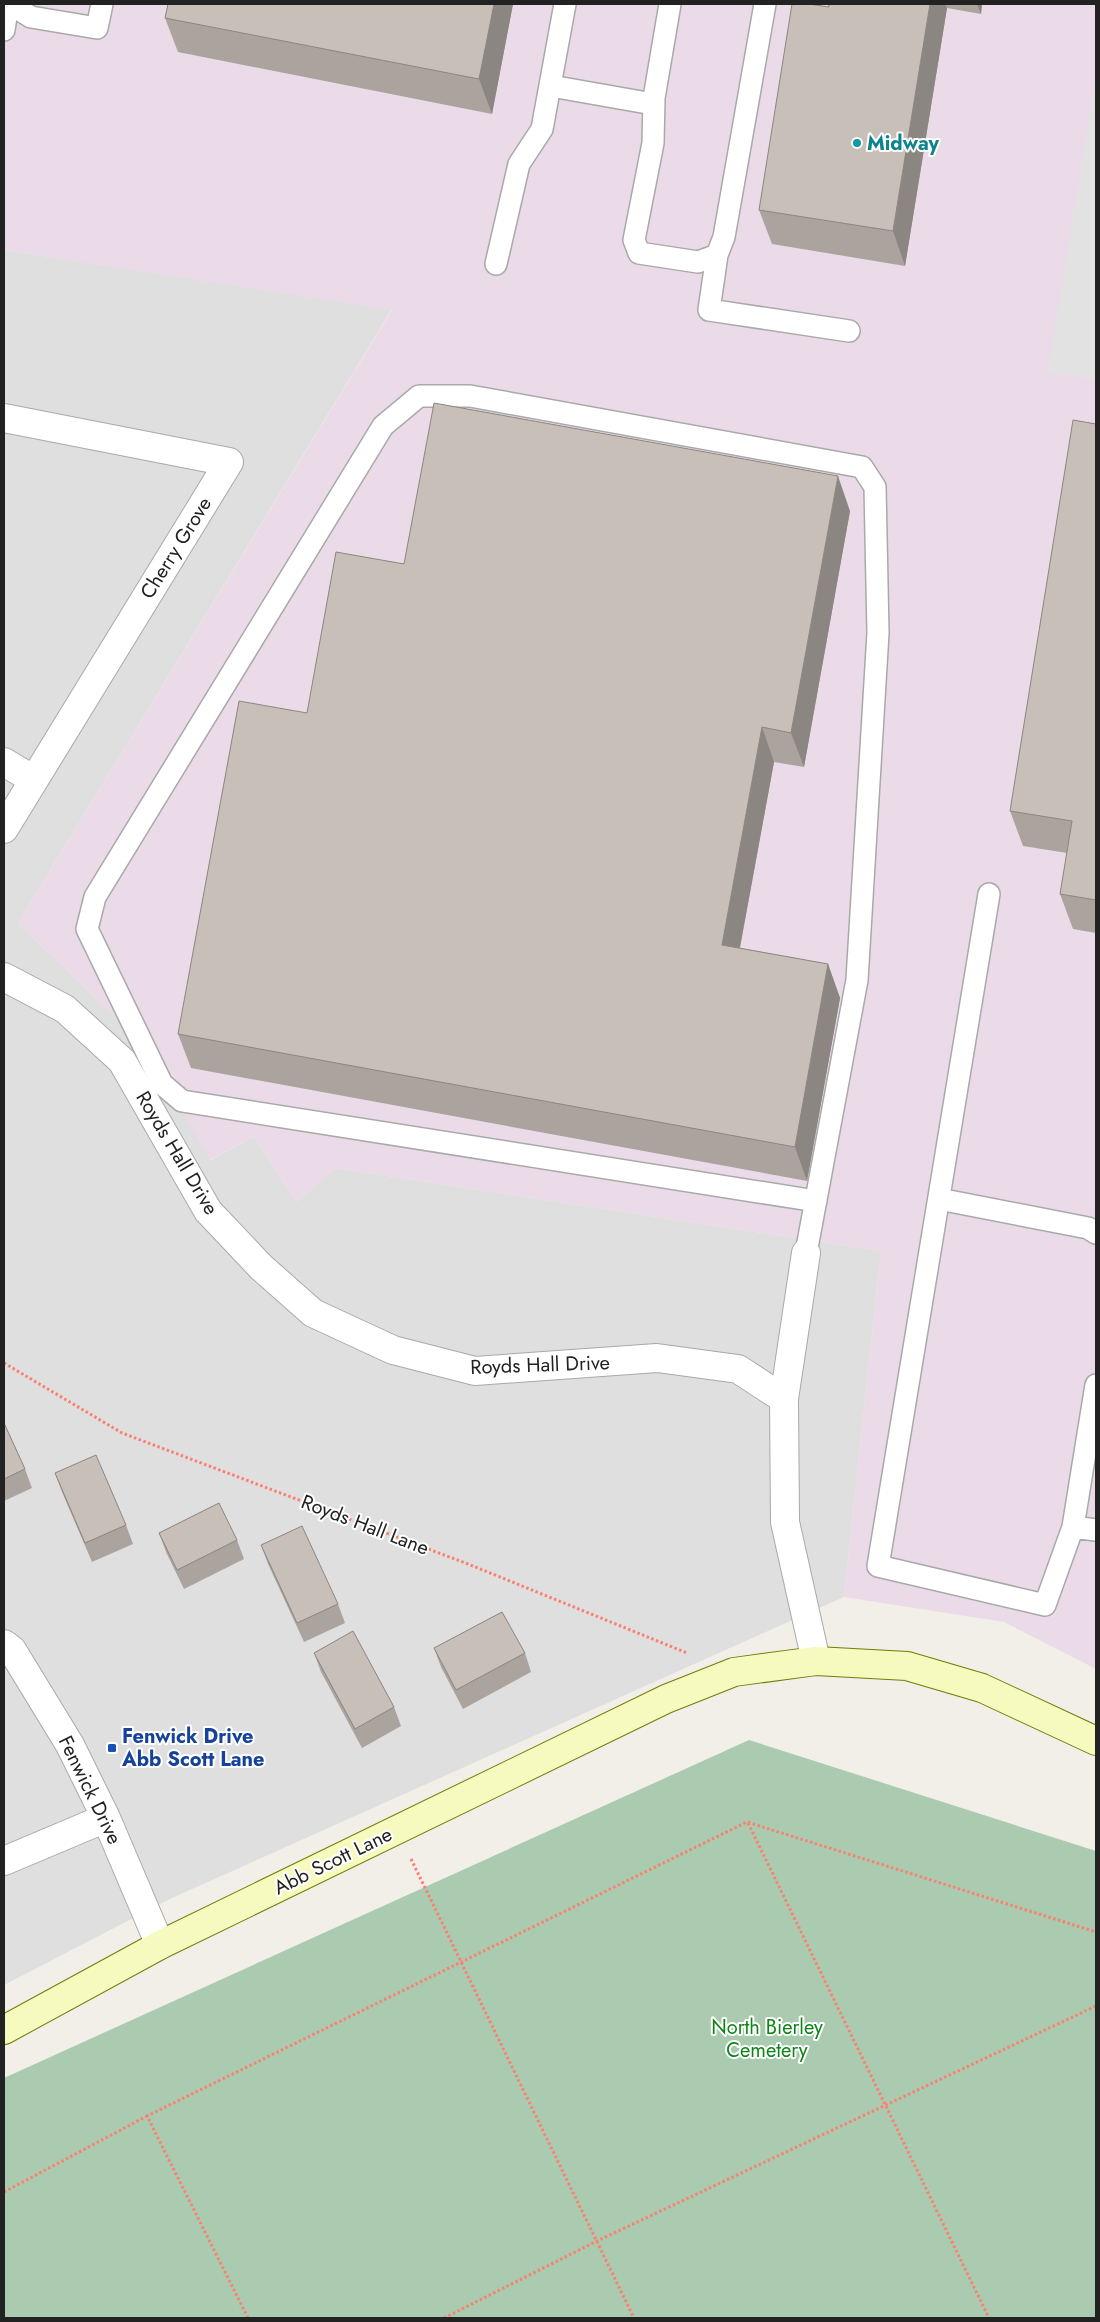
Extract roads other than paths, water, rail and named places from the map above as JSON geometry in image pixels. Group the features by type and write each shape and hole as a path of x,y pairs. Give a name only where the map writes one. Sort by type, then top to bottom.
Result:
{"street":[{"name":"Cherry Grove","path":"4,418 229,462 4,829"},
{"path":"4,762 34,780"},
{"name":"Royds Hall Drive","path":"4,977 65,1009 122,1061 208,1210 261,1267 313,1313 393,1350 475,1371 657,1358 738,1369 784,1399"},
{"path":"806,1253 784,1399 785,1522 816,1661 907,1666 982,1688 1096,1741"},
{"name":"Fenwick Drive","path":"4,1644 12,1650 70,1745 106,1818 160,1945"},
{"name":"Abb Scott Lane","path":"4,2030 160,1945 666,1698 734,1672 816,1661"},
{"path":"4,1862 106,1818"}],"lane":[{"path":"4,30 9,4 31,17 97,28 102,4"},
{"path":"496,264 519,164 542,129 565,4"},
{"path":"670,4 653,104 653,143 634,240 639,252 698,262 717,255"},
{"path":"765,4 724,237 717,255 709,310 849,331"},
{"path":"551,86 653,104"},
{"path":"806,1253 816,1201 857,980 878,633 875,487 862,467 470,396 419,396 383,426 95,896 87,929 162,1084 182,1101 816,1201"},
{"path":"989,894 878,1566 1045,1605 1073,1526 1096,1385"},
{"path":"939,1199 1088,1228 1096,1233"},
{"path":"1073,1526 1096,1530"}],"place":[{"name":"Midway","path":"857,143"},
{"name":"Fenwick Drive Abb Scott Lane","path":"112,1748"}],"park label":[{"name":"North Bierley Cemetery","path":"767,2038"}]}
